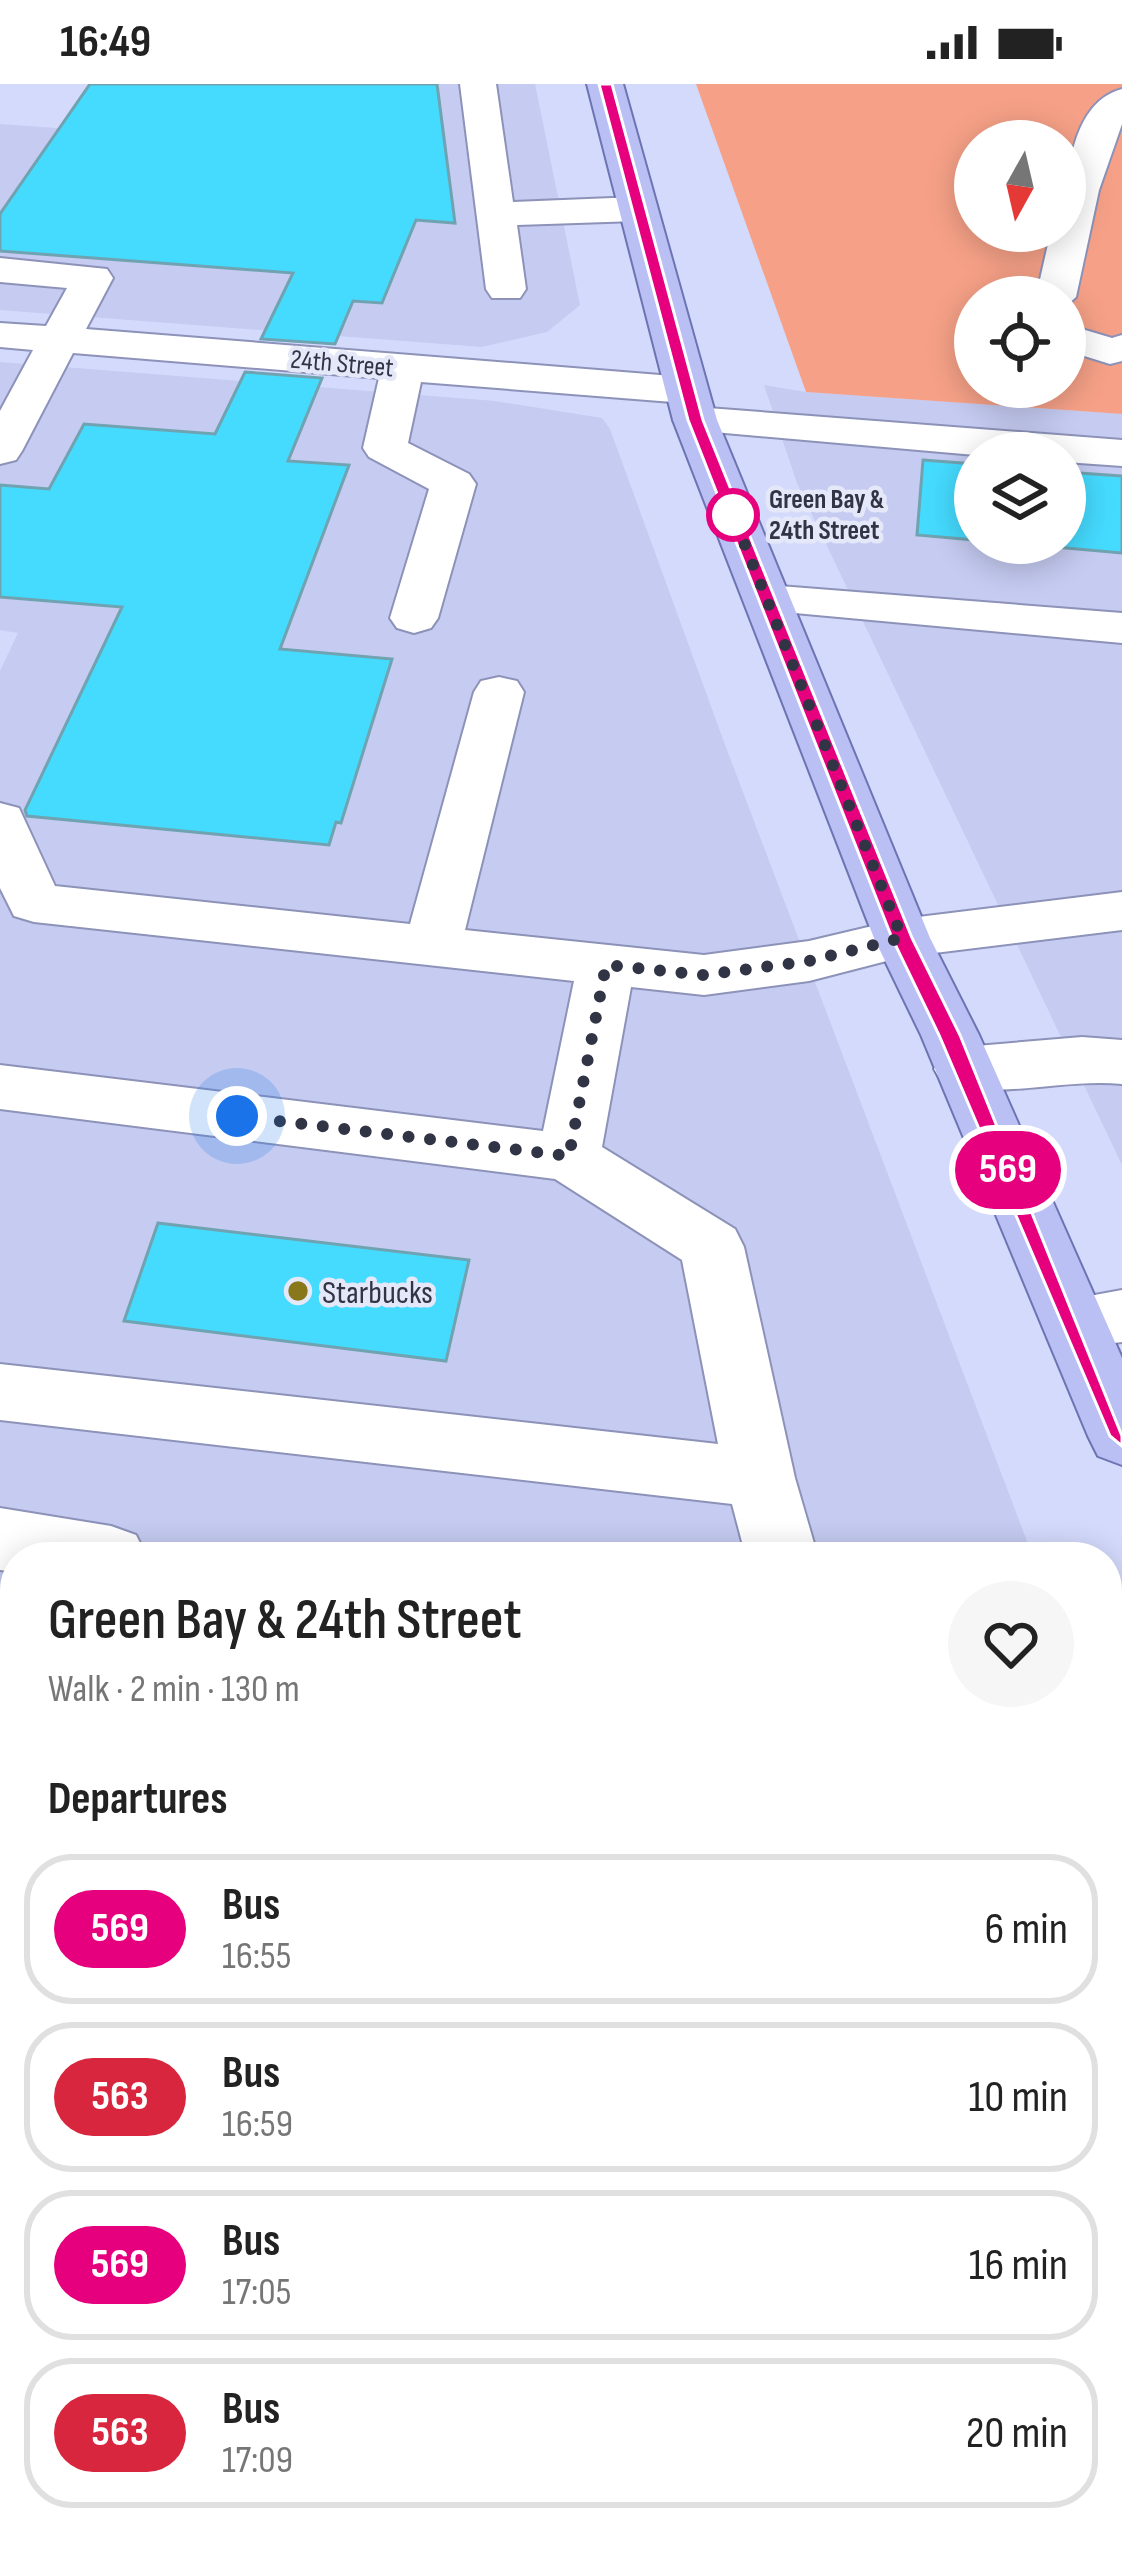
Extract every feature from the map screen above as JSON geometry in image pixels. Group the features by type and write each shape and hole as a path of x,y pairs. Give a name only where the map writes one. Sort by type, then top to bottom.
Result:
{"main road":[{"path":"605,84 690,405 902,938 964,1069 1098,1319 1122,1436"}],"street":[{"path":"478,84 506,289"},
{"path":"1061,276 1089,161 1108,108 1122,100"},
{"path":"496,214 637,209"},
{"path":"0,270 94,278 0,451"},
{"name":"24th Street","path":"0,335 401,368 1122,453"},
{"path":"1086,344 1110,351 1122,348"},
{"path":"401,368 385,448 453,484 414,618"},
{"path":"767,599 1122,628"},
{"path":"432,948 499,692"},
{"path":"0,820 34,903 704,975 809,961 902,938 1122,911"},
{"path":"569,1156 606,965"},
{"path":"964,1069 1082,1058 1122,1062"},
{"path":"0,1087 569,1156 712,1247 778,1542"},
{"path":"0,1392 760,1478"}],"shaded area":[{"path":"188,84 535,84 580,305 547,332 482,347 0,310 0,124 182,137"},
{"path":"696,84 1122,84 1122,414 1036,408 1086,408 1086,276 954,276 954,402 806,392"},
{"path":"0,362 495,401 602,418 1027,1542 0,1542 0,671 18,633 0,630"},
{"path":"764,385 954,402 954,408 1122,414 1122,1165 797,483"}],"building":[{"path":"90,84 437,84 455,223 416,220 382,303 353,301 335,344 261,339 293,273 0,251 0,214"},
{"path":"245,372 322,378 288,461 349,465 280,649 392,659 341,823 336,822 329,845 27,816 25,810 122,607 0,597 0,485 49,489 84,424 215,434"},
{"path":"923,460 954,462 954,538 917,535"},
{"path":"1086,473 1122,476 1122,553 1086,550"},
{"name":"Starbucks","path":"158,1223 469,1260 446,1361 124,1321"}],"bus line":[{"name":"569","path":"605,84 695,420 902,938 950,1035 1122,1436"}],"place":[{"name":"Green Bay & 24th Street","path":"733,515"},
{"name":"Starbucks","path":"298,1291"}],"route":[{"path":"237,1116 569,1156 606,965 704,975 809,961 902,938 733,515"}]}
